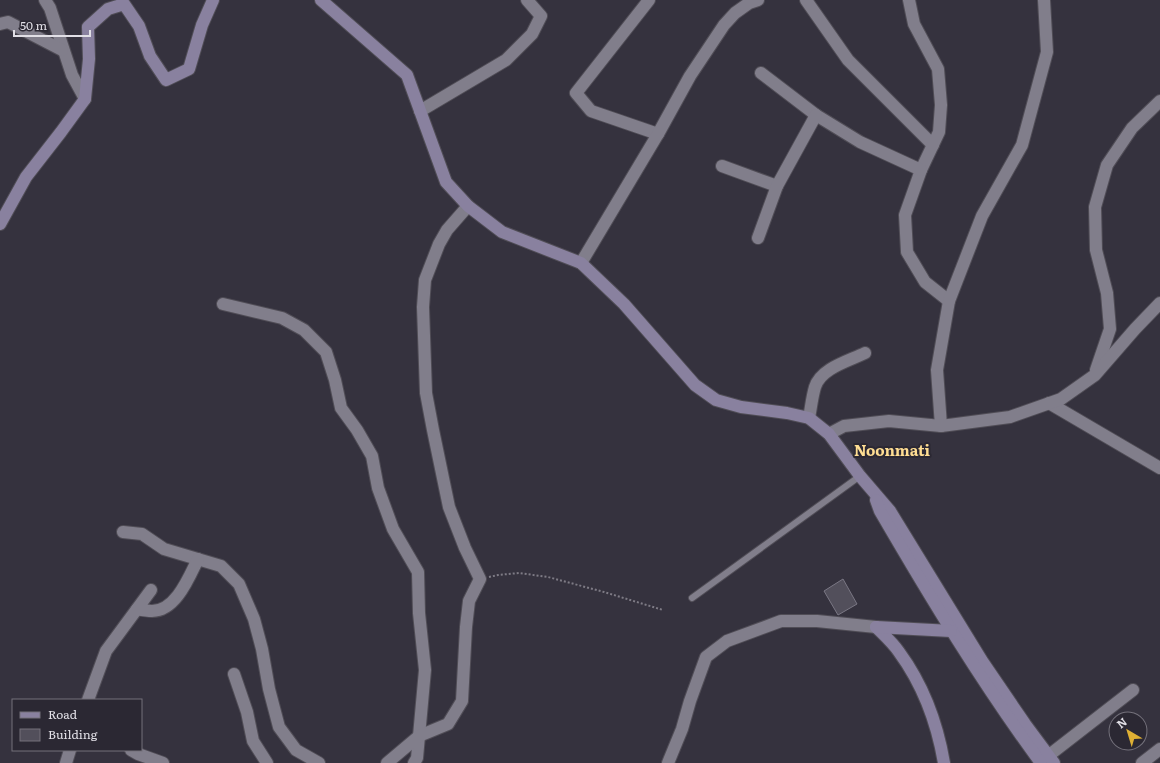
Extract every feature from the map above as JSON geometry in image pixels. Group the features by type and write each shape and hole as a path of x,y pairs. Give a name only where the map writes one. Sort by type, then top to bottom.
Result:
{"street":[{"path":"45,0 50,8 62,50 72,75 85,99"},
{"path":"0,224 26,177 62,132 85,99 89,59 88,28 108,9 124,4 139,26 150,56 166,80 189,69 202,25 214,0"},
{"path":"321,0 407,75 446,182 468,206 502,232 581,263 624,304 695,385 716,400 741,407 787,413 809,418 829,434 860,476 890,511 982,661 1013,716"},
{"path":"420,111 506,60 532,34 541,16 527,0"},
{"path":"649,0 576,93 591,111 658,134"},
{"path":"581,263 658,134 690,76 724,25 735,13 749,3 758,0"},
{"path":"806,0 848,60 933,145"},
{"path":"908,0 914,24 938,69 941,105 939,132 921,170 905,215 907,252 925,282 948,301"},
{"path":"941,426 938,370 948,301 982,216 1022,145 1047,52 1044,0"},
{"path":"0,24 8,22 62,50"},
{"path":"761,73 816,115 860,142 921,170"},
{"path":"1095,375 1110,329 1107,293 1096,250 1096,207 1107,165 1132,128 1160,101"},
{"path":"758,238 777,186 816,115"},
{"path":"722,166 777,186"},
{"path":"387,763 419,736 448,724 462,700 469,601 480,579 465,548 450,507 433,430 426,393 423,307 425,280 439,244 447,230 468,206"},
{"path":"829,434 844,426 889,421 941,426 1010,417 1061,399 1095,375 1160,303"},
{"path":"223,304 282,318 304,330 326,352 335,380 341,408 372,456 378,488 393,529 418,572 419,613 425,670 417,758 414,763"},
{"path":"809,418 815,387 818,380 826,372 865,353"},
{"path":"1049,403 1160,468"},
{"path":"873,492 880,511 951,630 1013,716 1048,761 1133,690"},
{"path":"123,532 142,534 164,549 222,566 239,584 254,619 262,650 268,689 279,727 296,750 319,763"},
{"path":"137,609 154,611 169,606 186,584 198,559"},
{"path":"88,699 106,651 151,590"},
{"path":"668,763 682,729 706,657 727,641 781,621 817,621 876,627 951,630"},
{"path":"876,627 899,652 920,685 932,712 944,763"},
{"path":"234,674 247,712 253,741 267,763"},
{"path":"1142,763 1160,749"},
{"path":"66,763 70,751"},
{"path":"133,751 163,763"}],"lane":[{"path":"692,598 860,476"}],"path":[{"path":"480,579 498,575 519,573 548,577 663,610"}],"building":[{"path":"843,579 857,604 838,615 824,591"}],"district":[{"name":"Noonmati","path":"892,449"}]}
